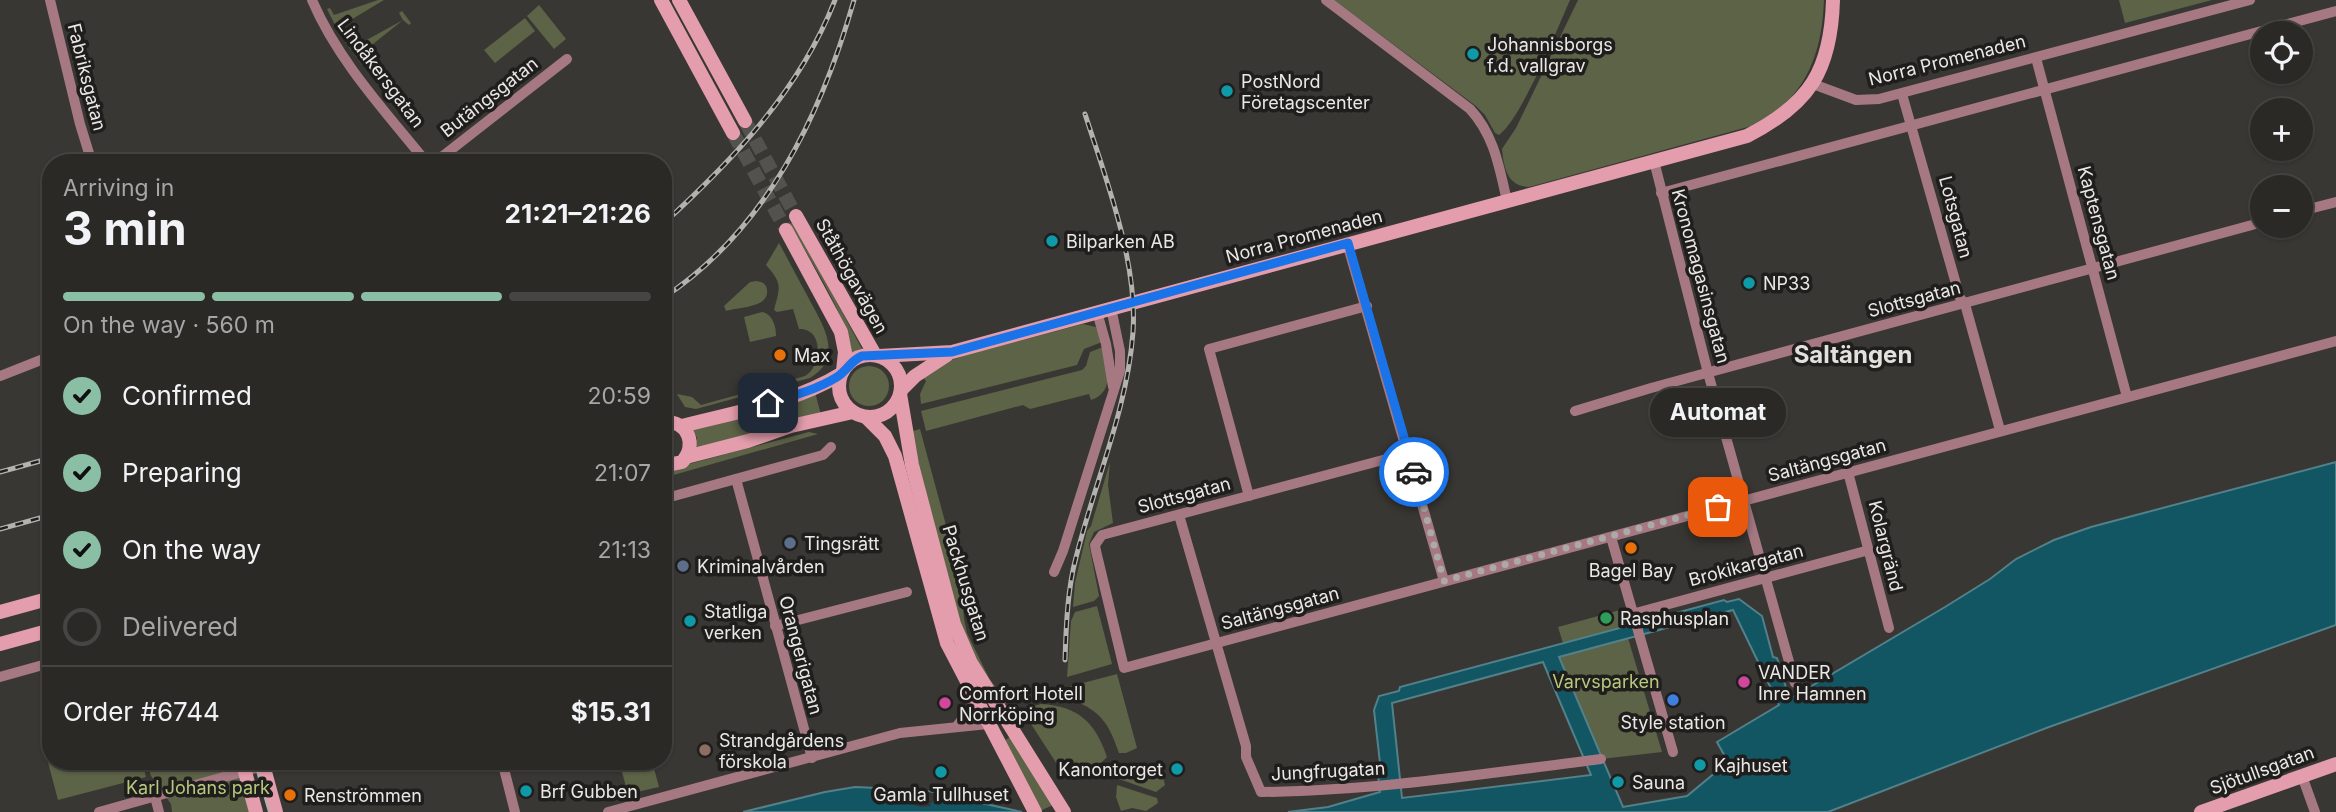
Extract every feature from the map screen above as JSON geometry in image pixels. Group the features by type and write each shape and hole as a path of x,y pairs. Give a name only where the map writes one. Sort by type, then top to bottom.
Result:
{"main road":[{"path":"661,0 733,134"},
{"path":"679,0 745,121"},
{"path":"1813,84 1826,59 1833,0"},
{"name":"Norra Promenaden","path":"882,358 908,363 935,354 952,352 1747,136 1785,112 1813,84"},
{"name":"Ståthögavägen","path":"796,216 882,358"},
{"name":"Ståthögavägen","path":"786,230 841,332 845,352 842,372"},
{"name":"Norra Promenaden","path":"899,396 928,367 952,352"},
{"path":"672,465 686,457 748,441 791,426 885,414 899,396 899,375 882,358 857,358 842,372 817,388 682,426"},
{"path":"842,372 839,385 841,395 845,405 860,417"},
{"name":"Packhusgatan","path":"899,396 896,430 947,643 975,702 1035,812"},
{"name":"Packhusgatan","path":"860,417 905,467 962,644 1064,812"},
{"path":"672,422 682,426 690,441 686,457"},
{"path":"0,612 42,600"},
{"path":"0,644 42,632"},
{"name":"Sjötullsgatan","path":"2201,812 2336,764"},
{"path":"245,770 256,812"},
{"path":"265,770 276,812"}],"street":[{"name":"Fabriksgatan","path":"50,0 89,154"},
{"name":"Lindåkersgatan","path":"312,0 325,30 376,101 420,154"},
{"path":"1326,0 1470,108 1481,120 1495,150 1507,201"},
{"name":"Norra Promenaden","path":"1813,84 1856,100 1879,99 2250,0"},
{"path":"1661,193 2336,11"},
{"name":"Kaptensgatan","path":"2036,58 2127,397"},
{"name":"Butängsgatan","path":"445,154 566,59"},
{"name":"Lotsgatan","path":"1902,94 2000,430"},
{"name":"Kronomagasinsgatan","path":"1654,162 1795,683"},
{"path":"2313,208 2336,202"},
{"name":"Slottsgatan","path":"1575,411 2250,226"},
{"path":"1348,243 1444,581"},
{"path":"1249,496 1209,349 1367,306"},
{"path":"1054,572 1113,390 1104,310"},
{"name":"Saltängsgatan","path":"1124,668 2336,341"},
{"path":"0,376 42,360"},
{"path":"672,497 823,455 831,447"},
{"name":"Slottsgatan","path":"1124,668 1095,545 1102,536 1409,453"},
{"name":"Kolargränd","path":"1848,472 1889,628"},
{"name":"Orangerigatan","path":"736,479 812,758"},
{"name":"Jungfrugatan","path":"1179,514 1246,746 1246,757 1261,792 1401,784 1601,759"},
{"path":"1611,537 1673,752"},
{"name":"Brokikargatan","path":"1633,618 1869,550"},
{"path":"775,626 907,592"},
{"path":"0,677 42,665"},
{"path":"957,726 975,702"},
{"path":"608,812 901,733 988,724"},
{"path":"99,812 155,797 233,770"},
{"path":"504,770 515,812"},
{"path":"2302,776 2315,812"},
{"path":"155,797 159,811"}],"green space":[{"path":"384,0 339,27 352,48 403,20 358,56 362,65 340,35 327,9 330,8 334,15"},
{"name":"Johannisborgs f.d. vallgrav","path":"1334,0 1570,0 1528,92 1508,126 1499,135 1476,106"},
{"path":"1578,0 1824,0 1820,39 1808,73 1799,88 1773,114 1755,125 1529,187 1522,186 1508,175 1502,149 1516,128"},
{"path":"2119,0 2212,0 2125,23"},
{"path":"539,5 566,39 554,49 527,16"},
{"path":"402,11 411,23 409,25 399,13"},
{"path":"525,18 535,31 495,63 484,50"},
{"path":"793,221 864,351 852,353 843,323 790,224"},
{"path":"779,243 824,328 829,350 827,360 821,370 810,378 696,409 685,407 677,394 692,397 701,405 805,376 811,371 818,348 813,335 807,330 799,329 793,309 777,312 774,310 779,286 766,265"},
{"path":"757,281 767,288 762,302 726,311 724,306 750,282"},
{"path":"762,312 771,318 776,336 750,342 744,317"},
{"path":"1083,324 1096,327 1102,342 1084,349 1077,365 921,404 920,394 926,381 922,376 938,365"},
{"path":"1103,347 1107,385 1099,396 1091,400 1089,394 1030,409 1023,405 926,431 921,411 1082,370 1090,352"},
{"path":"869,366 877,367 883,372 888,378 888,394 883,400 877,405 869,406 861,405 855,400 850,394 849,386 850,378 855,372 861,367"},
{"path":"815,392 821,415 696,450 697,438 691,427"},
{"path":"920,429 960,577 967,633 989,678 1006,701 1005,705 980,666 959,620 909,432"},
{"path":"809,432 818,434 672,475 672,469"},
{"path":"1110,462 1108,485 1113,523 1094,532 1089,544 1099,596 1094,601 1073,607 1075,583 1087,531 1091,526"},
{"path":"1097,606 1112,664 1067,677 1071,621 1075,612"},
{"name":"Rasphusplan","path":"1620,610 1624,627 1563,643 1558,627"},
{"name":"Varvsparken","path":"1628,638 1662,752 1601,759 1559,657"},
{"path":"1117,674 1137,748 1126,753 1119,753 1110,731 1100,717 1070,696 1064,688"},
{"path":"1041,704 1065,708 1083,718 1097,734 1107,757 1102,762 1064,775 1022,710"},
{"path":"1010,737 1053,805 1040,811 1004,741"},
{"path":"1148,763 1162,773 1165,785 1156,792 1116,778 1127,764"},
{"path":"50,770 144,770 146,777 58,800"},
{"name":"Karl Johans park","path":"149,770 238,770 249,812 172,812 171,804"},
{"path":"621,770 654,770 659,787 628,794"},
{"path":"1117,785 1157,798 1158,803 1146,811 1132,808 1121,811 1116,797"}],"water":[{"path":"2336,462 2336,625 2049,727 1828,812 1288,812 1328,807 1380,792 1377,765 1380,763 1374,710 1379,696 1399,691 1400,687 1724,600 1727,602 1739,599 1762,616 1773,657 1777,658 1787,691 1793,697 1945,607 2016,559 2054,540 2091,527","holes":["1733,610 1779,705 1717,742 1728,762 1687,796 1623,807 1559,657","1543,662 1591,775 1402,798 1392,703"]},
{"path":"855,787 922,790 1022,812 743,812"}],"pier":[{"path":"886,787 939,794 931,806 921,807 908,803"}],"tunnel":[{"path":"745,121 796,216"},
{"path":"733,133 786,230"}],"tram line":[{"path":"257,770 269,812"}],"railway":[{"path":"672,215 739,149 784,94 820,33 835,0"},
{"path":"672,291 732,239 785,167 825,86 854,0"},
{"path":"1065,660 1073,570 1124,393 1133,332 1131,278 1126,250 1085,114"},
{"path":"0,472 42,460"},
{"path":"0,529 42,517"}],"way so far":[{"path":"1414,472 1444,581 1718,507"}],"place":[{"name":"Johannisborgs f.d. vallgrav","path":"1473,54"},
{"name":"PostNord Företagscenter","path":"1227,91"},
{"name":"Bilparken AB","path":"1052,241"},
{"name":"NP33","path":"1749,283"},
{"name":"Max","path":"780,355"},
{"name":"Automat","path":"1718,507"},
{"name":"Tingsrätt","path":"790,543"},
{"name":"Bagel Bay","path":"1631,548"},
{"name":"Kriminalvården","path":"683,566"},
{"name":"Rasphusplan","path":"1606,618"},
{"name":"Statliga verken","path":"690,621"},
{"name":"VANDER Inre Hamnen","path":"1744,682"},
{"name":"Style station","path":"1673,700"},
{"name":"Comfort Hotell Norrköping","path":"945,703"},
{"name":"Strandgårdens förskola","path":"705,750"},
{"name":"Kajhuset","path":"1700,765"},
{"name":"Kanontorget","path":"1177,769"},
{"name":"Gamla Tullhuset","path":"941,772"},
{"name":"Sauna","path":"1618,782"},
{"name":"Brf Gubben","path":"526,791"},
{"name":"Renströmmen","path":"290,795"}],"district":[{"name":"Saltängen","path":"1853,354"}],"route":[{"path":"768,403 828,383 842,374 851,361 862,356 952,352 1348,243 1414,472"}]}
